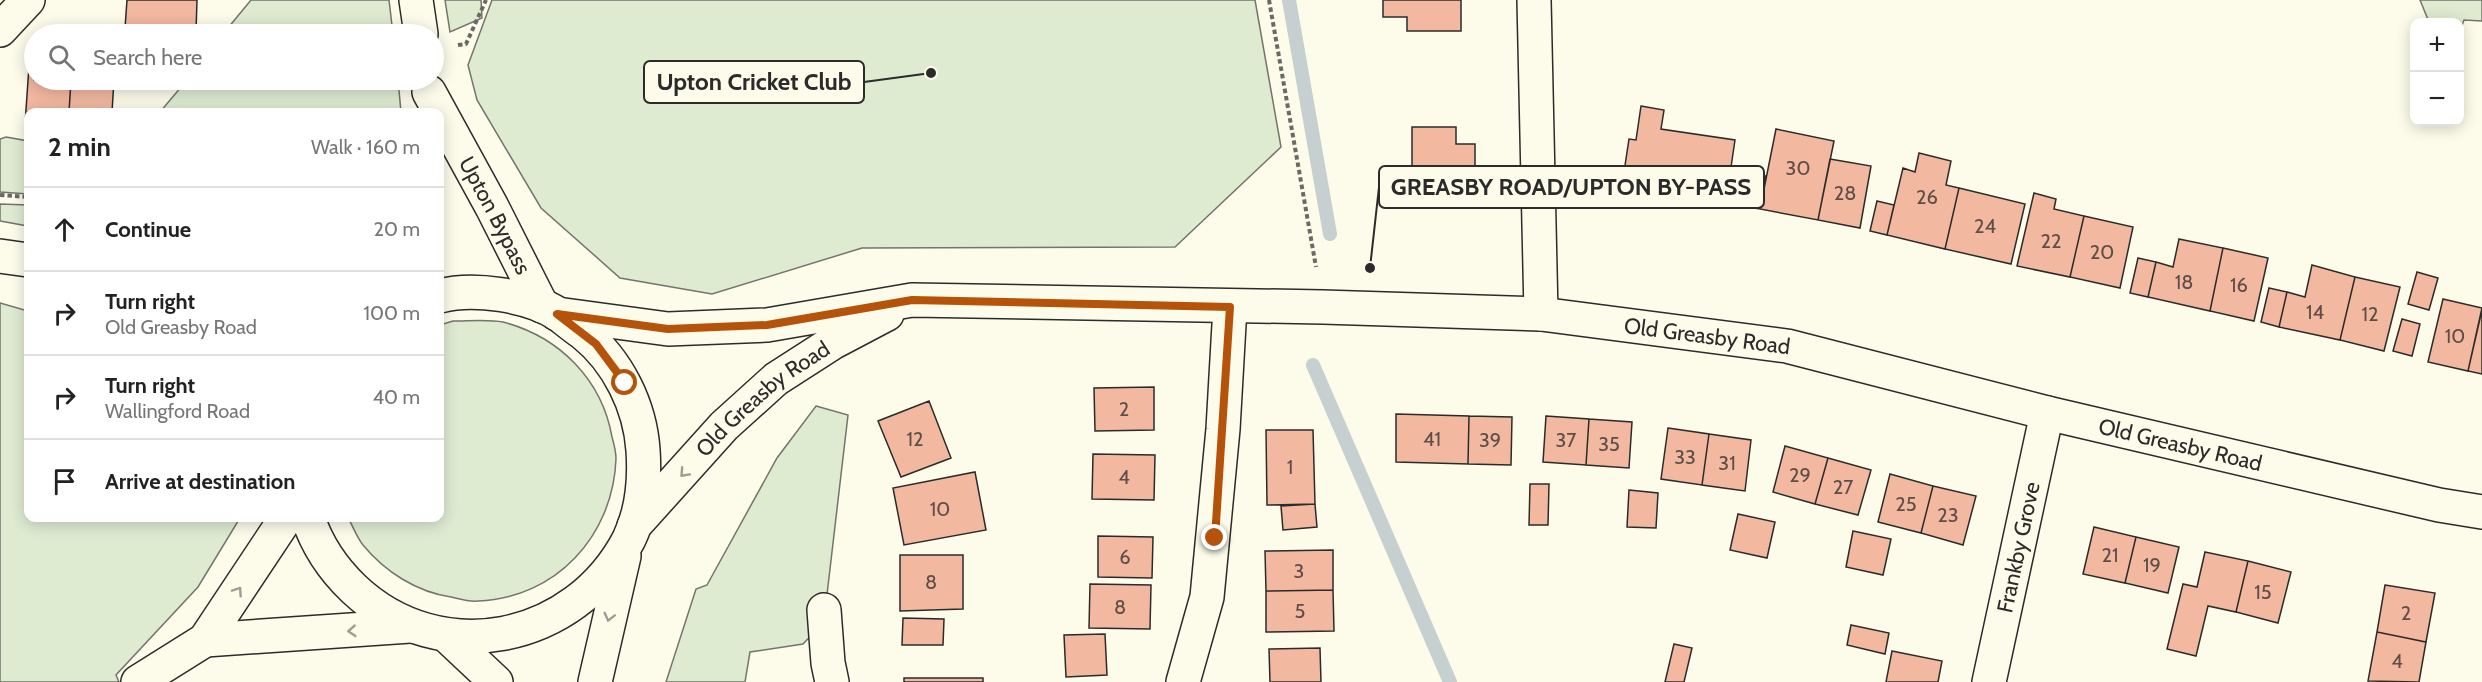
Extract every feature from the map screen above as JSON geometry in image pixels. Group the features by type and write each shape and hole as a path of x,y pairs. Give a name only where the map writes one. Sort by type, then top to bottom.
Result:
{"main road":[{"path":"0,30 28,0"},
{"path":"416,0 420,24"},
{"path":"1534,0 1541,314"},
{"name":"Upton Bypass","path":"444,123 550,310"},
{"path":"0,256 24,259"},
{"path":"444,295 452,292 498,293 550,310 596,344 625,383 642,429 645,478 595,682"},
{"name":"Old Greasby Road","path":"550,310 668,329 767,325 912,300 1323,307 1541,314 1787,346 2047,413 2428,502 2482,512"},
{"name":"Old Greasby Road","path":"447,636 502,635 553,618 597,584 631,533 724,426 776,379 832,343 912,300"},
{"path":"1183,682 1209,585 1222,440 1230,307"},
{"name":"Frankby Grove","path":"1989,682 2047,413"},
{"path":"138,682 205,640 283,522"},
{"path":"309,522 313,533 337,573 370,604 410,626 447,636 496,682"},
{"path":"824,610 828,663 832,682"},
{"path":"205,640 410,626"}],"path":[{"path":"455,45 466,44 486,0"},
{"path":"1269,0 1323,307"},
{"path":"0,195 24,197"}],"green space":[{"path":"251,0 389,0 392,24 231,24"},
{"path":"445,0 481,0 482,18 450,32"},
{"path":"492,0 1255,0 1281,147 1175,247 862,248 712,294 620,278 541,208 477,100 468,65"},
{"path":"2420,0 2482,0 2482,21 2464,20 2464,18 2427,18"},
{"path":"179,90 399,90 401,108 163,108"},
{"path":"6,137 24,140 24,194 0,192 0,139"},
{"path":"0,204 24,205 24,225 0,221"},
{"path":"0,303 24,310 24,522 238,522 198,587 116,675 119,682 0,682"},
{"path":"485,320 503,322 543,338 560,350 575,364 599,397 607,416 615,448 616,459 612,487 604,513 592,537 575,558 555,575 532,588 506,597 468,601 426,591 381,564 361,542 350,522 444,522 444,324 453,321"},
{"path":"816,406 848,415 826,603 820,626 803,644 750,652 745,682 666,682 696,589 707,585 777,458"}],"building":[{"path":"127,0 197,0 196,24 125,24"},
{"path":"1383,0 1461,0 1461,31 1407,31 1407,17 1383,17"},
{"path":"27,90 70,90 69,108 26,108"},
{"path":"70,90 113,90 112,108 69,108"},
{"path":"1641,106 1664,110 1661,129 1735,140 1726,201 1643,189 1645,175 1624,172 1629,139 1636,140"},
{"path":"1412,127 1456,127 1456,144 1475,144 1475,175 1444,175 1444,185 1412,185"},
{"path":"1776,129 1834,141 1818,220 1760,209"},
{"path":"1919,153 1951,161 1946,185 1959,188 1945,249 1887,235 1903,168 1915,172"},
{"path":"1830,159 1871,166 1860,228 1818,220"},
{"path":"1746,172 1766,176 1760,209 1740,206"},
{"path":"1959,188 2025,204 2011,264 1945,249"},
{"path":"2034,193 2056,199 2054,209 2084,216 2070,277 2017,266"},
{"path":"1877,201 1894,205 1887,235 1870,231"},
{"path":"2084,216 2133,227 2120,288 2070,277"},
{"path":"2179,239 2223,248 2210,311 2148,297 2156,262 2173,267"},
{"path":"2223,248 2268,258 2254,321 2210,311"},
{"path":"2138,258 2156,262 2148,297 2130,293"},
{"path":"2312,265 2355,277 2340,340 2279,327 2287,292 2305,297"},
{"path":"2417,272 2438,278 2429,310 2408,304"},
{"path":"2355,277 2400,287 2384,351 2340,340"},
{"path":"2269,288 2287,292 2279,327 2261,322"},
{"path":"2443,299 2482,308 2468,371 2428,362"},
{"path":"2482,310 2482,374 2468,371"},
{"path":"2402,319 2420,324 2412,356 2393,351"},
{"path":"1154,387 1154,430 1095,431 1094,388"},
{"path":"929,401 951,458 901,477 878,421"},
{"path":"1396,414 1469,416 1468,464 1396,462"},
{"path":"1469,416 1512,417 1511,465 1468,464"},
{"path":"1546,416 1589,419 1586,465 1543,462"},
{"path":"1589,419 1632,422 1629,468 1586,465"},
{"path":"1668,428 1709,434 1702,485 1661,479"},
{"path":"1266,430 1313,430 1315,504 1267,505"},
{"path":"1709,434 1751,440 1745,491 1702,485"},
{"path":"1785,446 1828,458 1815,504 1773,492"},
{"path":"1093,454 1155,455 1154,500 1092,499"},
{"path":"1828,458 1871,470 1858,515 1815,504"},
{"path":"975,472 986,530 904,545 893,488"},
{"path":"1890,474 1933,486 1921,533 1878,522"},
{"path":"1530,484 1549,484 1548,525 1529,525"},
{"path":"1933,486 1976,496 1963,545 1921,533"},
{"path":"1629,490 1658,493 1656,528 1627,527"},
{"path":"1315,504 1317,527 1283,530 1281,506"},
{"path":"1738,514 1775,522 1767,558 1730,550"},
{"path":"2094,527 2136,537 2125,583 2083,574"},
{"path":"1853,531 1891,539 1883,575 1846,567"},
{"path":"1098,536 1153,537 1152,578 1098,577"},
{"path":"2136,537 2179,547 2168,593 2125,583"},
{"path":"1333,550 1333,590 1266,591 1265,551"},
{"path":"2205,552 2248,561 2236,612 2208,606 2196,656 2167,649 2183,584 2197,587"},
{"path":"900,555 963,555 963,609 900,611"},
{"path":"2248,561 2291,572 2278,623 2236,612"},
{"path":"1090,584 1151,585 1150,629 1089,628"},
{"path":"2385,585 2435,593 2426,642 2377,632"},
{"path":"1333,590 1334,631 1266,632 1266,591"},
{"path":"903,618 944,619 943,645 902,645"},
{"path":"1851,625 1889,633 1885,654 1847,645"},
{"path":"2377,632 2426,642 2419,682 2368,681"},
{"path":"1105,634 1107,675 1066,677 1064,635"},
{"path":"1674,644 1692,648 1684,682 1665,682"},
{"path":"1320,648 1321,682 1270,682 1269,649"},
{"path":"1892,651 1942,661 1938,682 1886,682"},
{"path":"904,678 983,678 983,682 904,682"}],"waterway":[{"path":"1289,0 1330,234"},
{"path":"1313,365 1450,682"}],"place":[{"name":"Upton Cricket Club","path":"931,73"},
{"name":"GREASBY ROAD/UPTON BY-PASS","path":"1370,268"}],"route":[{"path":"625,383 596,344 557,314 668,329 767,325 912,300 1230,307 1215,538"}]}
